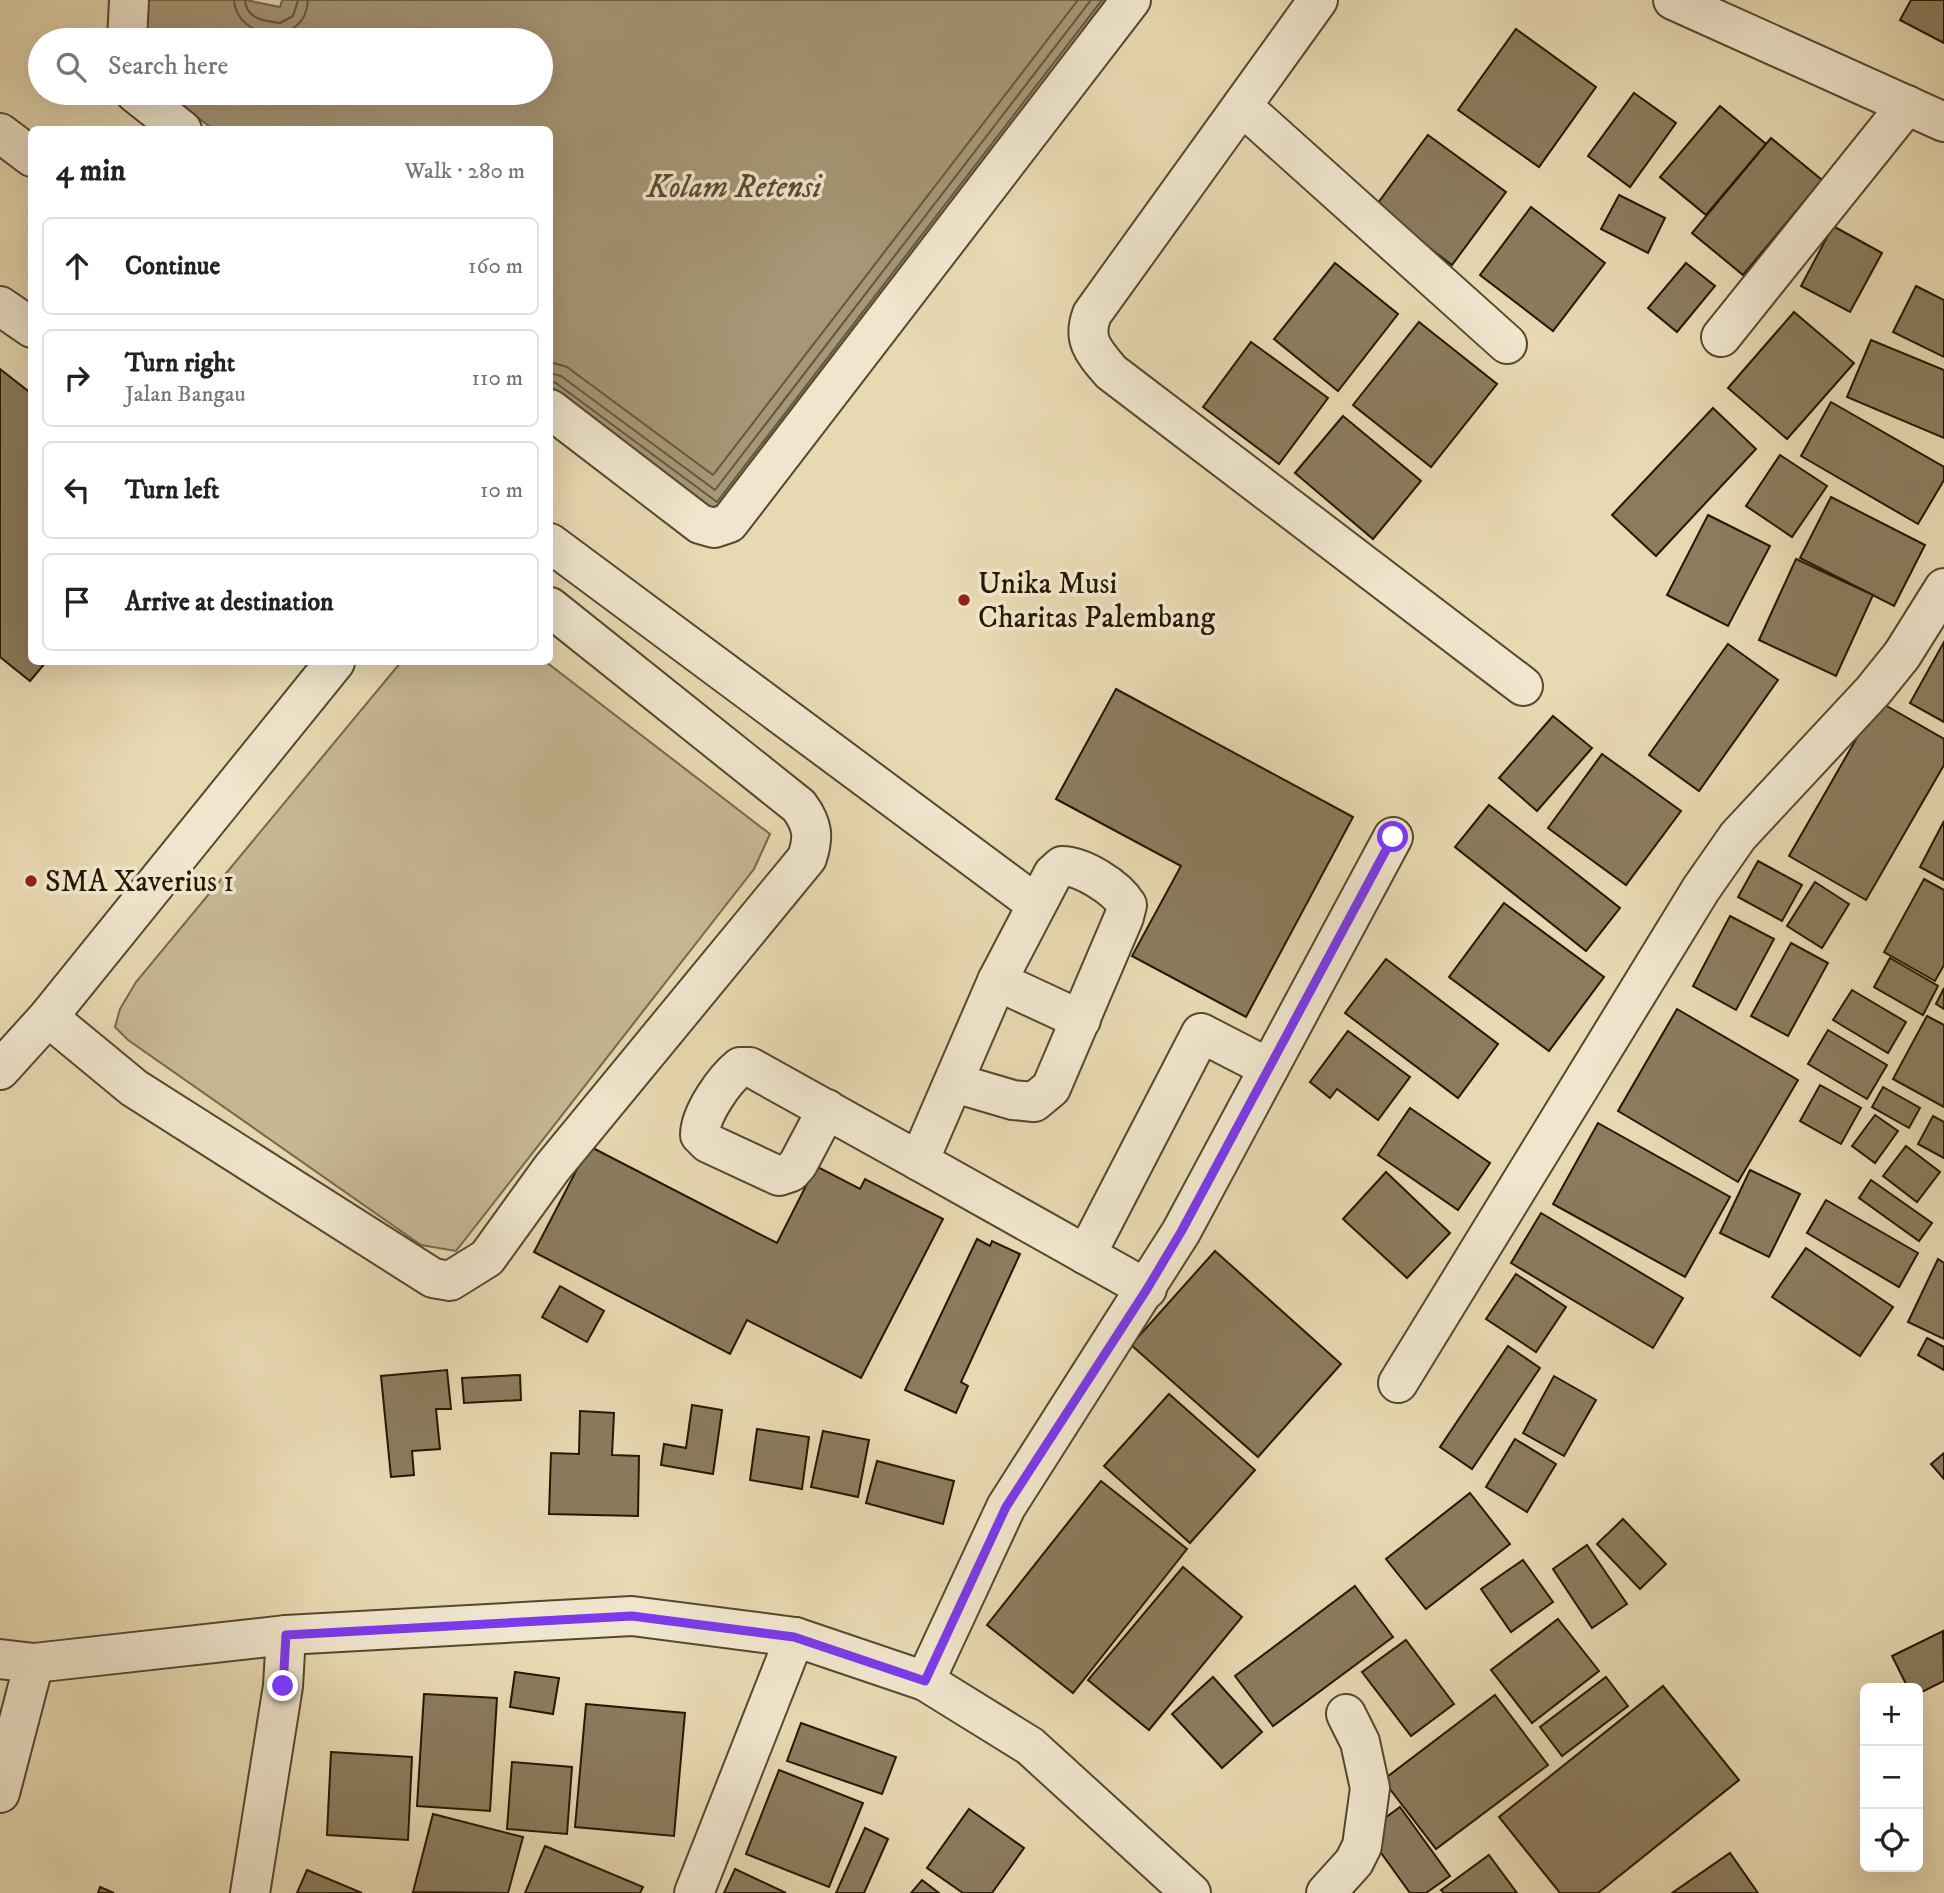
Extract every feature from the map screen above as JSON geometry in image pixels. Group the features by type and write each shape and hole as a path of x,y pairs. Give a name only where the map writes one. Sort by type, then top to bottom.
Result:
{"street":[{"path":"128,28 129,0"},
{"path":"553,411 700,524 714,528 729,523 1130,0"},
{"path":"1318,0 1092,314 1086,328 1088,341 1111,372 1523,686"},
{"path":"1673,0 1944,122"},
{"path":"150,105 177,126"},
{"path":"1242,106 1507,344"},
{"path":"1721,337 1907,106"},
{"path":"0,133 28,155"},
{"path":"0,306 28,325"},
{"path":"553,544 1036,904"},
{"path":"1398,1383 1701,889 1738,836 1873,691 1902,655 1944,588"},
{"path":"48,1017 134,1088 433,1278 450,1281 487,1258 552,1168 807,858 812,842 812,828 799,806 553,609"},
{"path":"0,1070 48,1017 333,665"},
{"path":"925,1681 1006,1507 1181,1232 1393,837"},
{"path":"919,1161 997,981 1053,874 1062,866 1072,866 1120,894 1127,905 1051,1088 1034,1102 1013,1100 955,1083"},
{"path":"997,981 1081,1020"},
{"path":"1086,1255 1202,1033 1269,1068"},
{"path":"827,1108 1147,1289"},
{"path":"0,1793 17,1661 286,1635 632,1616 794,1637 925,1681 1030,1746 1191,1893"},
{"path":"250,1893 283,1686 286,1635"},
{"path":"694,1893 794,1637"},
{"path":"1326,1893 1354,1862 1362,1846 1370,1788 1360,1742 1346,1714"}],"shaded area":[{"path":"399,665 550,665 770,834 754,869 456,1251 421,1245 128,1040 115,1027 120,1009 136,982"}],"water":[{"name":"Kolam Retensi","path":"146,0 246,0 280,7 282,0 1111,0 717,514 553,388 553,126 209,126 181,105 553,105 553,28 145,28"}],"building":[{"path":"1911,0 1944,0 1944,43 1900,20"},
{"path":"1516,29 1596,87 1539,167 1458,110"},
{"path":"1634,93 1676,123 1630,187 1588,156"},
{"path":"1720,106 1766,144 1706,215 1660,177"},
{"path":"1428,135 1506,192 1452,265 1375,207"},
{"path":"1771,138 1822,180 1743,275 1692,233"},
{"path":"1619,195 1665,218 1648,253 1601,229"},
{"path":"1531,207 1605,263 1553,331 1480,275"},
{"path":"1833,226 1882,253 1850,312 1801,286"},
{"path":"1335,263 1398,314 1338,391 1274,339"},
{"path":"1686,263 1715,286 1677,332 1648,308"},
{"path":"1916,286 1944,300 1944,357 1893,332"},
{"path":"1794,312 1854,363 1787,439 1728,388"},
{"path":"1419,322 1497,384 1431,467 1353,405"},
{"path":"1871,340 1944,370 1944,438 1847,397"},
{"path":"1251,342 1328,398 1279,464 1203,407"},
{"path":"0,369 28,391 28,665 43,665 30,681 0,657"},
{"path":"1831,402 1944,467 1944,480 1918,524 1801,456"},
{"path":"1713,408 1756,449 1656,556 1612,515"},
{"path":"1343,416 1421,481 1373,539 1295,473"},
{"path":"1780,455 1827,486 1792,537 1746,506"},
{"path":"1831,497 1925,545 1894,606 1800,558"},
{"path":"1708,515 1770,546 1728,626 1667,595"},
{"path":"1796,559 1873,595 1836,676 1759,640"},
{"path":"1944,642 1944,722 1910,703"},
{"path":"1728,644 1778,680 1699,791 1649,755"},
{"path":"1116,689 1353,817 1246,1017 1132,956 1181,866 1056,799"},
{"path":"1878,701 1944,739 1944,765 1866,900 1789,856"},
{"path":"1553,716 1592,748 1537,811 1499,778"},
{"path":"1602,754 1681,811 1626,885 1548,828"},
{"path":"1489,805 1620,908 1586,951 1455,847"},
{"path":"1944,821 1944,880 1920,867"},
{"path":"1758,861 1802,885 1782,921 1738,897"},
{"path":"1924,879 1944,890 1944,965 1935,981 1884,952"},
{"path":"1815,882 1849,904 1822,948 1787,926"},
{"path":"1504,903 1604,977 1549,1051 1449,977"},
{"path":"1730,916 1774,939 1736,1010 1693,986"},
{"path":"1791,943 1828,963 1788,1036 1751,1016"},
{"path":"1890,958 1938,986 1923,1015 1874,987"},
{"path":"1386,959 1498,1044 1458,1098 1345,1013"},
{"path":"1944,988 1944,1009 1936,1004"},
{"path":"1852,990 1906,1022 1888,1053 1833,1020"},
{"path":"1677,1009 1798,1080 1738,1182 1618,1111"},
{"path":"1927,1016 1944,1025 1944,1107 1893,1079"},
{"path":"1828,1030 1887,1065 1867,1099 1808,1064"},
{"path":"1348,1031 1410,1077 1378,1120 1337,1089 1330,1098 1310,1082"},
{"path":"1820,1085 1861,1108 1841,1144 1800,1121"},
{"path":"1883,1087 1920,1108 1909,1128 1872,1107"},
{"path":"1410,1108 1490,1163 1458,1210 1378,1155"},
{"path":"1875,1115 1898,1131 1875,1163 1852,1146"},
{"path":"1933,1116 1944,1122 1944,1158 1918,1144"},
{"path":"1598,1123 1730,1197 1685,1277 1553,1204"},
{"path":"589,1146 777,1243 816,1166 860,1189 865,1179 943,1219 861,1378 747,1320 730,1354 534,1252"},
{"path":"1906,1146 1940,1172 1917,1202 1883,1176"},
{"path":"1750,1170 1800,1194 1769,1257 1720,1233"},
{"path":"1386,1172 1450,1233 1407,1278 1343,1219"},
{"path":"1871,1180 1932,1223 1919,1241 1859,1198"},
{"path":"1826,1200 1918,1253 1899,1287 1807,1233"},
{"path":"1541,1213 1683,1298 1653,1348 1511,1263"},
{"path":"977,1239 990,1246 992,1241 1020,1254 961,1382 968,1386 956,1413 905,1390"},
{"path":"1806,1248 1893,1307 1860,1356 1772,1297"},
{"path":"1215,1251 1341,1364 1258,1457 1131,1345"},
{"path":"1938,1259 1944,1263 1944,1339 1908,1322"},
{"path":"1516,1274 1566,1307 1536,1352 1486,1319"},
{"path":"560,1286 604,1311 587,1342 542,1317"},
{"path":"1927,1338 1944,1347 1944,1370 1918,1355"},
{"path":"1508,1346 1540,1368 1472,1469 1440,1447"},
{"path":"447,1370 451,1409 436,1409 440,1449 412,1451 414,1475 391,1477 381,1376"},
{"path":"520,1375 521,1400 464,1403 462,1378"},
{"path":"1554,1376 1596,1400 1564,1456 1523,1433"},
{"path":"1169,1394 1255,1470 1190,1543 1104,1466"},
{"path":"692,1405 722,1410 713,1474 661,1465 664,1444 686,1448"},
{"path":"580,1411 614,1413 612,1455 639,1456 638,1516 549,1514 551,1453 579,1454"},
{"path":"757,1429 809,1437 802,1489 750,1480"},
{"path":"823,1431 869,1440 858,1497 811,1487"},
{"path":"1515,1439 1556,1464 1527,1512 1486,1487"},
{"path":"1944,1453 1944,1479 1931,1464"},
{"path":"877,1461 954,1481 943,1524 866,1503"},
{"path":"1101,1481 1187,1549 1073,1693 987,1625"},
{"path":"1470,1493 1510,1544 1426,1609 1386,1559"},
{"path":"1623,1519 1666,1564 1640,1589 1597,1544"},
{"path":"1587,1545 1627,1604 1592,1628 1553,1569"},
{"path":"1523,1560 1553,1602 1511,1632 1481,1589"},
{"path":"1183,1567 1242,1617 1149,1730 1088,1680"},
{"path":"1355,1586 1393,1637 1273,1726 1235,1676"},
{"path":"1558,1619 1599,1671 1532,1723 1491,1670"},
{"path":"1943,1631 1944,1681 1923,1692 1923,1683 1906,1683 1892,1656"},
{"path":"1406,1640 1454,1704 1411,1736 1362,1672"},
{"path":"515,1672 559,1678 553,1714 510,1707"},
{"path":"1213,1677 1262,1732 1222,1768 1172,1714"},
{"path":"1606,1677 1628,1706 1562,1756 1540,1727"},
{"path":"1663,1686 1739,1780 1598,1893 1560,1893 1499,1817"},
{"path":"424,1694 497,1698 490,1811 417,1806"},
{"path":"1495,1695 1548,1765 1436,1849 1383,1780"},
{"path":"586,1704 685,1713 674,1836 575,1827"},
{"path":"801,1723 896,1757 882,1794 787,1761"},
{"path":"331,1752 412,1757 408,1840 327,1835"},
{"path":"512,1762 572,1767 567,1834 507,1829"},
{"path":"779,1770 863,1803 829,1887 746,1854"},
{"path":"1400,1807 1450,1876 1426,1893 1410,1893 1366,1832"},
{"path":"969,1809 1024,1848 992,1893 963,1893 927,1868"},
{"path":"433,1814 523,1837 508,1893 413,1892"},
{"path":"865,1828 888,1839 864,1893 836,1893"},
{"path":"545,1846 643,1887 640,1893 525,1893"},
{"path":"1730,1853 1758,1893 1672,1893"},
{"path":"1489,1855 1517,1893 1444,1893 1441,1890"},
{"path":"735,1869 786,1893 724,1893"},
{"path":"307,1870 362,1893 297,1893"},
{"path":"922,1880 939,1893 911,1893"},
{"path":"100,1887 114,1893 98,1893"}],"place":[{"name":"Unika Musi Charitas Palembang","path":"964,600"},
{"name":"SMA Xaverius 1","path":"31,881"}],"route":[{"path":"283,1686 286,1635 632,1616 794,1637 925,1681 1006,1507 1181,1232 1393,837"}]}
